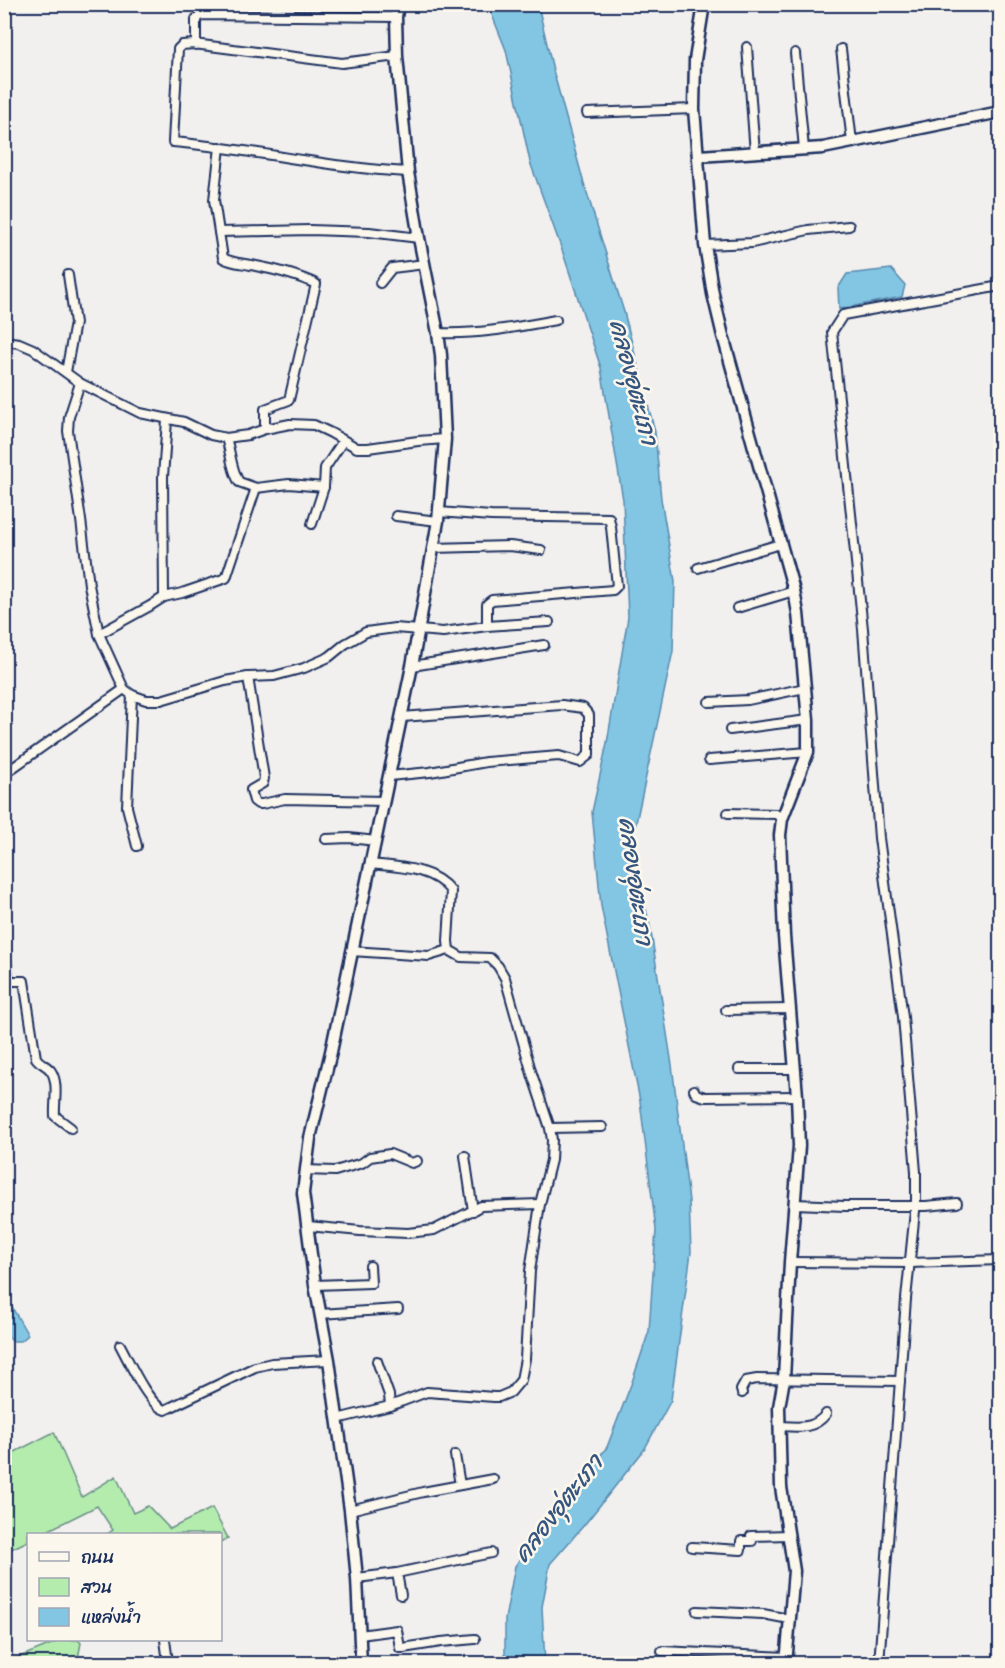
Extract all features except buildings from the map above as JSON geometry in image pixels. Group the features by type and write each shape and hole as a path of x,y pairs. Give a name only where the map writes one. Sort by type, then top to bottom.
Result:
{"street":[{"path":"361,1664 357,1578 350,1510 303,1192 310,1138 331,1052 402,717 439,517 445,439 441,355 408,171 397,56 398,4"},
{"path":"662,1651 786,1660 794,1571 781,1487 779,1407 784,1379 799,1146 784,936 780,836 782,819 808,752 808,720 794,591 723,336 705,245 694,109 694,60 704,4"},
{"path":"196,45 196,19 201,15 396,17"},
{"path":"397,56 342,63 182,45 178,49 173,142 370,170 408,171"},
{"path":"747,48 755,153"},
{"path":"841,49 852,142"},
{"path":"795,53 804,149"},
{"path":"587,113 694,109"},
{"path":"699,156 804,149 852,142 1000,112"},
{"path":"220,147 214,200 223,258 229,262 296,275 315,284 289,400 265,409 265,429"},
{"path":"705,245 752,243 808,230 849,226"},
{"path":"219,232 310,230 369,232 419,238"},
{"path":"380,283 392,268 425,264"},
{"path":"66,372 75,323 68,274"},
{"path":"879,1664 900,1381 916,1206 916,1172 903,1017 879,838 863,629 832,332 843,315 1000,286"},
{"path":"438,333 463,334 500,330 556,320"},
{"path":"4,341 19,343 33,349 80,383 140,413 184,422 211,435 226,438 248,435 290,424 314,425 357,448 445,439"},
{"path":"80,383 69,417 68,430 88,585 99,634 124,689 132,695 146,700 160,700 225,681 274,676 304,668 329,657 345,644 366,632 395,628 443,632 487,626 549,622"},
{"path":"164,597 163,477 167,420"},
{"path":"226,438 234,472 239,482 256,488 284,484 324,487"},
{"path":"312,525 324,487 325,468 343,441"},
{"path":"99,634 164,597 226,578 256,488"},
{"path":"396,516 609,518 616,586 614,590 492,600 487,604 487,626"},
{"path":"698,568 780,544"},
{"path":"433,548 510,546 541,550"},
{"path":"737,608 794,591"},
{"path":"412,666 544,645"},
{"path":"248,677 264,778 263,783 251,790 254,801 258,804 285,799 384,801"},
{"path":"710,702 748,700 805,688"},
{"path":"4,774 124,689"},
{"path":"132,695 127,807 137,846"},
{"path":"389,776 430,772 486,762 559,756 580,762 589,755 589,715 583,708 562,705 402,717"},
{"path":"730,730 808,720"},
{"path":"709,760 808,752"},
{"path":"728,813 776,814 782,819"},
{"path":"326,839 349,838 376,841"},
{"path":"370,864 420,870 447,886 451,891 449,950"},
{"path":"4,937 8,978 11,981 24,981 36,1058 49,1068 53,1075 55,1116 71,1128"},
{"path":"337,1419 390,1406 427,1392 499,1397 511,1392 521,1380 525,1359 530,1270 540,1204 551,1160 552,1140 505,978 490,958 461,957 449,950 429,956 351,951"},
{"path":"726,1010 790,1009"},
{"path":"739,1069 795,1069"},
{"path":"694,1090 696,1094 705,1097 797,1096"},
{"path":"550,1128 602,1127"},
{"path":"305,1170 335,1171 362,1163 370,1157 390,1154 412,1163 417,1161"},
{"path":"465,1156 474,1211"},
{"path":"795,1204 927,1206 957,1203"},
{"path":"308,1226 408,1233 434,1230 481,1206 540,1204"},
{"path":"790,1262 910,1263 1000,1260"},
{"path":"315,1285 371,1283 370,1266"},
{"path":"320,1314 398,1309"},
{"path":"120,1345 151,1400 165,1410 255,1367 272,1363 329,1360"},
{"path":"377,1361 389,1395 390,1406"},
{"path":"742,1393 741,1390 746,1381 784,1379 900,1381"},
{"path":"779,1426 813,1426 826,1414"},
{"path":"455,1455 460,1485"},
{"path":"350,1510 423,1492 493,1479"},
{"path":"692,1547 741,1550 741,1541 752,1541 751,1536 788,1535"},
{"path":"357,1578 398,1573 491,1553"},
{"path":"398,1573 401,1595"},
{"path":"698,1611 763,1614 789,1619"},
{"path":"360,1635 397,1630 400,1648 476,1639"},
{"path":"165,1641 168,1662 165,1664"}],"green space":[{"path":"54,1432 82,1497 116,1476 133,1513 148,1506 170,1529 212,1508 228,1538 222,1541 222,1533 108,1533 113,1530 97,1506 43,1533 27,1533 27,1541 5,1552 5,1457"},
{"path":"59,1641 79,1641 81,1643 77,1663 5,1663"}],"water":[{"name":"คลองอุ่ตะเภา","path":"488,5 538,5 583,180 624,312 655,432 661,499 675,581 673,651 631,846 650,926 672,1065 689,1201 691,1252 671,1400 644,1450 550,1564 542,1607 545,1664 505,1663 505,1619 515,1566 607,1447 649,1331 656,1230 640,1101 601,906 592,812 607,743 628,617 623,500 601,368 530,162 506,50"},
{"path":"891,269 905,285 902,297 839,309 838,288 847,274"},
{"path":"5,1295 28,1335 21,1341 12,1341 5,1333"}]}
